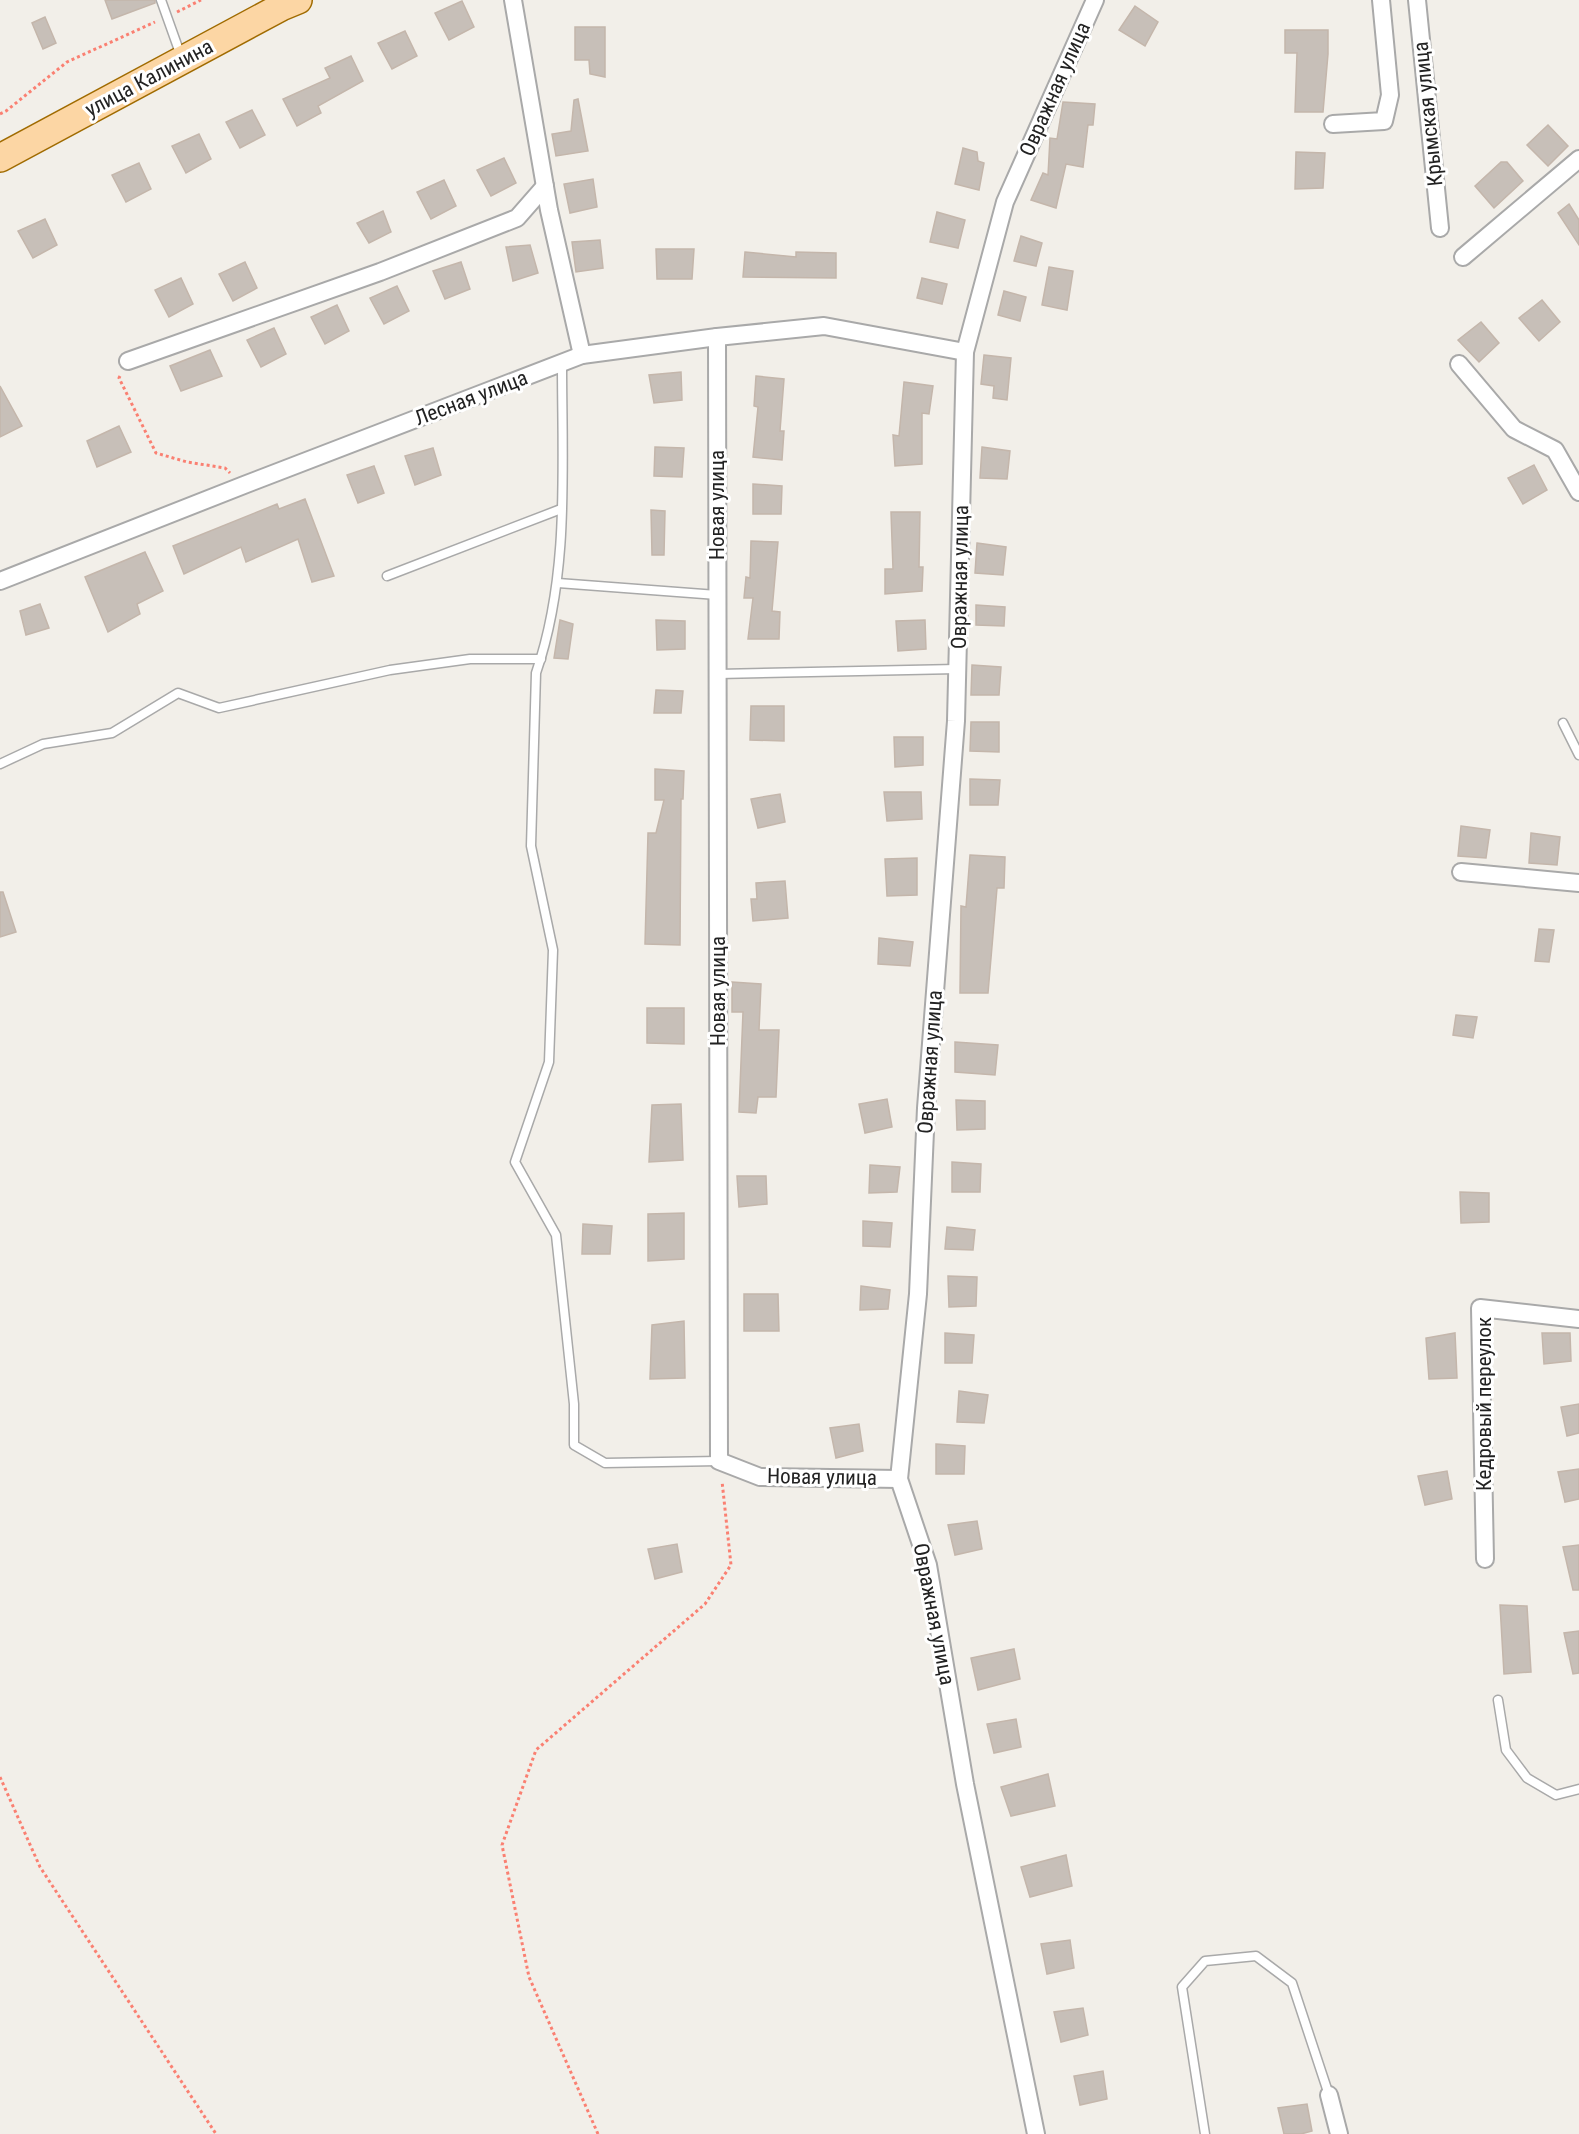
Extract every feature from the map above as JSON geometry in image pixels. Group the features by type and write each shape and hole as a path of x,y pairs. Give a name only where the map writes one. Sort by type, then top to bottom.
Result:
{"main road":[{"name":"улица Калинина","path":"0,158 285,2"}],"street":[{"path":"513,0 545,186 582,355"},
{"name":"Овражная улица","path":"1036,2134 965,1784 928,1565 899,1479 918,1294 926,1108 956,721 965,352 1005,202 1095,0"},
{"path":"1333,124 1384,121 1390,95 1381,0"},
{"name":"Крымская улица","path":"1417,0 1440,228"},
{"path":"1462,257 1579,159"},
{"path":"128,361 380,272 517,218 545,186"},
{"name":"Лесная улица","path":"0,581 582,355 717,337 824,326 965,352"},
{"name":"Новая улица","path":"717,337 719,1461 760,1477 899,1479"},
{"path":"1459,364 1514,429 1555,450 1579,492"},
{"path":"1461,872 1579,884"},
{"name":"Кедровый переулок","path":"1485,1559 1480,1308 1579,1319"},
{"path":"1329,2095 1339,2134"}],"lane":[{"path":"161,0 182,60"},
{"path":"562,363 558,583 536,673 531,846 553,950 549,1062 515,1162 556,1235 574,1404 574,1445 605,1463 719,1461"},
{"path":"387,576 561,509"},
{"path":"558,583 717,595"},
{"path":"0,764 43,744 112,733 178,693 219,708 390,670 470,659 541,659"},
{"path":"718,674 957,669"},
{"path":"1563,723 1579,754"},
{"path":"1498,1700 1506,1750 1527,1778 1556,1795 1579,1789"},
{"path":"1205,2134 1182,1987 1205,1961 1256,1956 1292,1983 1329,2095"}],"path":[{"path":"0,114 68,62 201,0"},
{"path":"128,361 119,378 156,453 187,462 225,468 244,485"},
{"path":"598,2134 529,1977 502,1845 536,1750 705,1604 731,1565 719,1461"},
{"path":"0,1777 40,1867 216,2134"}],"building":[{"path":"105,0 155,0 155,3 112,19"},
{"path":"462,1 474,27 449,40 435,13"},
{"path":"1135,6 1158,22 1145,46 1119,30"},
{"path":"45,17 56,43 43,49 32,23"},
{"path":"575,27 605,27 605,77 590,74 589,60 575,60"},
{"path":"1285,30 1328,30 1323,112 1295,112 1297,53 1285,53"},
{"path":"405,31 417,56 392,69 378,43"},
{"path":"351,56 363,81 318,106 321,113 297,126 283,99 330,78 325,68"},
{"path":"578,99 588,151 556,156 552,134 571,131 574,100"},
{"path":"1063,102 1095,104 1093,125 1088,125 1083,167 1066,164 1056,208 1031,200 1043,173 1048,175 1050,138 1057,139"},
{"path":"252,110 265,135 240,148 226,122"},
{"path":"1548,125 1568,146 1548,166 1527,145"},
{"path":"199,134 211,159 186,173 172,146"},
{"path":"963,148 977,152 978,161 984,163 979,190 955,184"},
{"path":"1296,152 1325,153 1323,188 1295,189"},
{"path":"504,158 516,183 491,196 477,170"},
{"path":"1501,162 1507,162 1523,181 1494,208 1475,186"},
{"path":"139,163 151,189 126,202 112,175"},
{"path":"593,179 597,207 570,213 564,184"},
{"path":"444,180 456,206 431,219 417,192"},
{"path":"1569,204 1579,220 1579,245 1558,213"},
{"path":"383,211 391,232 369,243 357,223"},
{"path":"937,212 965,220 958,248 930,242"},
{"path":"45,219 57,245 33,258 18,231"},
{"path":"1021,236 1042,243 1036,266 1014,261"},
{"path":"600,240 603,268 576,272 572,242"},
{"path":"530,245 538,273 513,281 506,247"},
{"path":"656,249 694,249 692,279 657,279"},
{"path":"745,252 796,257 796,252 836,253 836,278 743,277"},
{"path":"245,262 257,288 233,301 219,274"},
{"path":"461,262 470,289 445,299 433,271"},
{"path":"1049,267 1073,271 1067,310 1042,305"},
{"path":"181,278 193,304 169,317 155,290"},
{"path":"922,278 947,284 942,304 917,298"},
{"path":"397,286 409,311 384,324 370,298"},
{"path":"1004,291 1026,297 1020,321 998,315"},
{"path":"1542,300 1560,322 1539,341 1519,318"},
{"path":"337,305 349,331 325,344 311,317"},
{"path":"1481,322 1499,343 1479,362 1458,340"},
{"path":"274,328 286,354 261,367 247,340"},
{"path":"210,350 222,376 181,391 170,366"},
{"path":"984,355 1011,358 1007,400 993,398 994,386 981,384"},
{"path":"681,372 682,400 654,403 649,375"},
{"path":"756,376 784,379 780,431 784,431 782,460 753,457 758,407 754,406"},
{"path":"904,382 933,386 929,414 922,413 922,464 895,466 893,435 899,436"},
{"path":"0,386 22,426 0,437"},
{"path":"119,426 131,452 97,467 87,441"},
{"path":"655,447 684,448 682,477 654,476"},
{"path":"982,447 1010,451 1007,479 980,478"},
{"path":"433,448 441,475 415,485 405,456"},
{"path":"1534,465 1547,490 1523,504 1508,478"},
{"path":"374,466 384,493 358,503 347,475"},
{"path":"753,484 782,486 781,514 753,514"},
{"path":"305,499 334,576 312,582 298,539 246,562 241,547 184,574 173,546 277,504 279,509"},
{"path":"651,510 665,511 664,555 652,555"},
{"path":"891,512 920,512 919,567 923,567 922,591 885,594 885,569 893,569"},
{"path":"751,541 778,542 772,611 780,612 779,639 748,639 753,598 744,598 746,577 750,578"},
{"path":"977,543 1006,547 1003,575 975,573"},
{"path":"145,552 163,591 137,604 140,614 108,632 85,577"},
{"path":"40,604 49,628 26,635 20,611"},
{"path":"976,605 1005,607 1004,626 976,625"},
{"path":"560,620 573,624 568,659 554,658"},
{"path":"656,620 685,621 685,649 657,650"},
{"path":"925,620 926,649 898,651 896,621"},
{"path":"972,665 1001,667 999,695 971,695"},
{"path":"656,690 683,691 681,713 654,713"},
{"path":"751,706 784,706 784,741 750,740"},
{"path":"971,722 999,722 999,752 970,751"},
{"path":"894,737 923,737 923,765 895,767"},
{"path":"655,769 684,771 683,799 681,799 680,945 645,944 648,833 656,833 664,800 655,800"},
{"path":"970,779 1000,780 998,805 970,805"},
{"path":"884,792 921,792 922,819 887,821"},
{"path":"780,794 785,822 758,828 751,799"},
{"path":"1461,826 1490,830 1486,858 1458,856"},
{"path":"1531,833 1560,837 1557,865 1529,863"},
{"path":"970,855 1005,857 1004,888 997,888 988,993 960,993 961,906 966,907"},
{"path":"917,858 917,895 887,896 885,859"},
{"path":"785,881 788,918 753,921 751,899 757,899 756,883"},
{"path":"0,892 3,892 16,932 0,937"},
{"path":"1539,929 1554,930 1549,962 1535,961"},
{"path":"879,938 913,942 910,966 878,964"},
{"path":"732,982 761,984 759,1030 779,1030 776,1097 758,1097 756,1113 739,1112 743,1012 732,1012"},
{"path":"647,1008 684,1008 684,1044 647,1043"},
{"path":"1456,1015 1477,1017 1473,1038 1453,1035"},
{"path":"955,1042 998,1045 995,1075 955,1072"},
{"path":"887,1099 892,1127 865,1133 859,1104"},
{"path":"956,1100 985,1101 985,1129 957,1130"},
{"path":"681,1104 683,1160 649,1162 652,1105"},
{"path":"952,1162 981,1164 980,1192 952,1192"},
{"path":"870,1165 900,1167 897,1192 869,1193"},
{"path":"737,1176 766,1176 767,1204 739,1207"},
{"path":"1460,1192 1489,1193 1489,1222 1461,1223"},
{"path":"684,1213 684,1259 648,1261 648,1214"},
{"path":"863,1221 892,1223 890,1247 863,1246"},
{"path":"583,1224 612,1226 610,1254 582,1254"},
{"path":"947,1227 975,1230 973,1250 945,1249"},
{"path":"948,1276 977,1277 976,1306 949,1307"},
{"path":"861,1286 890,1290 888,1309 860,1310"},
{"path":"744,1294 778,1294 779,1331 744,1331"},
{"path":"684,1321 685,1378 650,1379 652,1325"},
{"path":"945,1333 974,1335 972,1363 945,1363"},
{"path":"1455,1333 1457,1378 1429,1379 1426,1338"},
{"path":"1542,1333 1570,1333 1571,1361 1544,1364"},
{"path":"959,1391 988,1395 984,1423 957,1422"},
{"path":"1579,1404 1579,1433 1567,1436 1561,1407"},
{"path":"859,1424 863,1451 836,1458 830,1428"},
{"path":"936,1444 965,1446 964,1474 936,1474"},
{"path":"1579,1469 1579,1499 1565,1502 1558,1472"},
{"path":"1447,1471 1452,1499 1425,1505 1418,1476"},
{"path":"977,1521 982,1549 955,1555 948,1525"},
{"path":"677,1544 682,1572 655,1579 648,1549"},
{"path":"1579,1545 1579,1590 1573,1590 1563,1547"},
{"path":"1500,1605 1527,1606 1531,1672 1504,1674"},
{"path":"1579,1631 1579,1673 1573,1674 1564,1633"},
{"path":"1014,1649 1020,1679 978,1690 971,1658"},
{"path":"1016,1719 1021,1747 994,1753 987,1724"},
{"path":"1048,1774 1055,1806 1011,1816 1001,1787"},
{"path":"1066,1855 1072,1886 1030,1897 1021,1867"},
{"path":"1070,1940 1074,1968 1047,1974 1041,1944"},
{"path":"1083,2008 1088,2035 1061,2042 1054,2012"},
{"path":"1103,2071 1107,2099 1080,2105 1074,2076"},
{"path":"1307,2104 1312,2131 1301,2134 1284,2134 1278,2108"}]}
